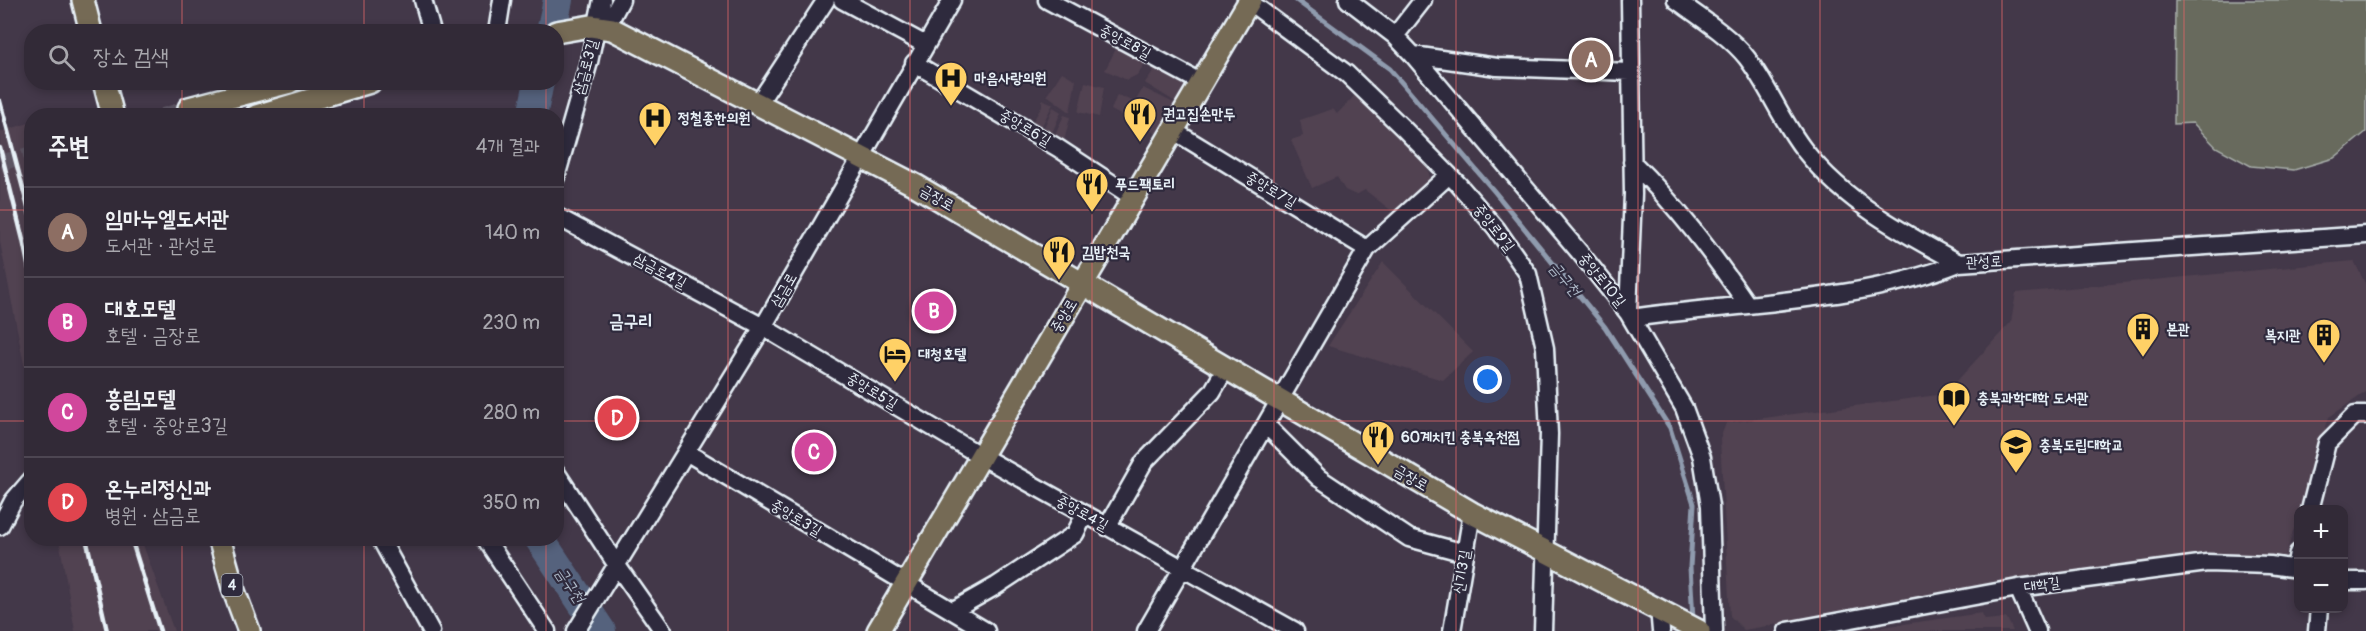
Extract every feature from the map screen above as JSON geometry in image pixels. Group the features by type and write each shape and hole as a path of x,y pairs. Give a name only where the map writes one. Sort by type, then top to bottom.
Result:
{"main road":[{"path":"83,0 89,24"},
{"name":"중앙로","path":"878,631 1249,1"},
{"path":"564,31 594,27"},
{"name":"금장로","path":"594,27 621,33 915,185 1472,513 1544,549 1662,617 1699,631"},
{"path":"106,90 111,108"},
{"path":"189,108 259,90"},
{"path":"283,108 343,90"},
{"name":"4","path":"221,546 234,591 249,631"}],"street":[{"path":"423,0 430,24"},
{"path":"498,24 502,0"},
{"path":"594,27 602,0"},
{"path":"594,27 621,0"},
{"path":"759,104 826,0"},
{"path":"842,0 926,45"},
{"name":"삼금로","path":"576,631 763,327 952,0"},
{"name":"중앙로8길","path":"1047,0 1202,83"},
{"name":"중앙로10길","path":"1348,0 1395,36 1413,55 1581,254 1630,315 1684,408 1702,456 1710,506 1714,631"},
{"path":"1395,36 1423,0"},
{"path":"1630,0 1632,162 1630,315 1747,304 1879,286 1933,274 1959,263"},
{"name":"관성로","path":"1676,0 1704,19 1746,56 1804,150 1830,180 1902,233 1959,263 2366,236"},
{"name":"중앙로9길","path":"1249,1 1347,74 1449,175 1497,228 1528,274 1545,348 1549,434 1544,549"},
{"name":"삼금로3길","path":"564,149 589,62 594,27"},
{"path":"1413,55 1497,67 1630,72"},
{"name":"중앙로6길","path":"914,63 1048,142 1134,198"},
{"name":"중앙로7길","path":"1174,131 1367,249"},
{"path":"1632,162 1658,187 1706,246 1747,304"},
{"path":"1146,631 1367,249 1449,175"},
{"name":"삼금로4길","path":"564,220 763,327"},
{"name":"중앙로5길","path":"763,327 981,456"},
{"path":"1107,527 1144,462 1212,392 1226,368"},
{"path":"2311,505 2327,443 2355,415 2366,415"},
{"path":"1266,425 1319,478 1409,538 1465,553"},
{"name":"중앙로3길","path":"686,452 986,631"},
{"name":"중앙로4길","path":"981,456 1294,631"},
{"path":"564,486 613,570 663,631"},
{"path":"0,526 13,501 24,488"},
{"name":"신기3길","path":"1452,631 1472,513"},
{"path":"952,611 996,586 1075,534 1084,514"},
{"path":"384,546 431,631"},
{"path":"490,546 547,631"},
{"path":"1543,631 1544,549"},
{"name":"대학길","path":"1787,631 2018,588 2207,563 2270,565 2294,563"},
{"path":"2348,581 2366,581"},
{"path":"2018,588 2037,631"},
{"path":"2317,631 2319,613"}],"shaded area":[{"path":"1119,43 1148,59 1137,75 1127,80 1105,70"},
{"path":"1158,64 1190,80 1177,103 1145,83"},
{"path":"1062,72 1076,80 1070,112 1047,95"},
{"path":"1085,82 1104,87 1099,117 1078,112"},
{"path":"1143,88 1176,104 1157,134 1111,110 1117,95 1135,102"},
{"path":"1355,95 1426,161 1431,182 1397,215 1365,190 1356,195 1345,190 1337,177 1312,188 1291,140 1303,136 1300,120 1333,109 1337,114"},
{"path":"1042,99 1053,104 1039,131 1030,126 1042,106"},
{"path":"1053,107 1061,112 1051,135 1043,130"},
{"path":"1064,115 1070,117 1063,145 1053,139"},
{"path":"24,125 24,364 0,242 0,132"},
{"name":"충북도립대학교","path":"2354,261 2366,285 2366,392 2329,417 2301,505 2294,505 2294,528 2285,557 2223,556 2051,577 1744,630 1730,616 1720,439 1726,423 1945,394 2011,322 2016,293"},
{"path":"1383,262 1473,352 1443,380 1328,346"},
{"path":"60,546 144,546 174,631 75,631"},
{"path":"1982,613 1984,620 2007,618 2013,631 1854,631"}],"green space":[{"path":"2175,0 2366,0 2366,132 2334,158 2294,170 2251,166 2216,147 2193,123 2174,124"}],"waterway":[{"name":"금구천","path":"553,24 558,0"},
{"name":"금구천","path":"1296,0 1390,69 1605,327 1670,428 1694,504 1690,567 1693,620"},
{"name":"금구천","path":"534,108 537,90"},
{"name":"금구천","path":"544,546 601,631"}],"tunnel":[{"path":"0,163 24,156"}],"railway":[{"path":"0,101 24,192"},
{"path":"0,148 24,245"},
{"path":"88,546 107,631"},
{"path":"133,546 160,631"}],"place":[{"name":"임마누엘도서관","path":"1591,60"},
{"name":"마음사랑의원","path":"951,107"},
{"name":"권고집손만두","path":"1140,143"},
{"name":"정철종한의원","path":"655,147"},
{"name":"푸드팩토리","path":"1092,213"},
{"name":"김밥천국","path":"1059,281"},
{"name":"대호모텔","path":"934,311"},
{"name":"본관","path":"2143,358"},
{"name":"복지관","path":"2324,364"},
{"name":"대청호텔","path":"895,383"},
{"name":"온누리정신과","path":"617,418"},
{"name":"충북과학대학 도서관","path":"1954,427"},
{"name":"흥림모텔","path":"814,452"},
{"name":"60계치킨 충북옥천점","path":"1378,466"},
{"name":"충북도립대학교","path":"2016,474"}],"district":[{"name":"금구리","path":"631,321"}]}
